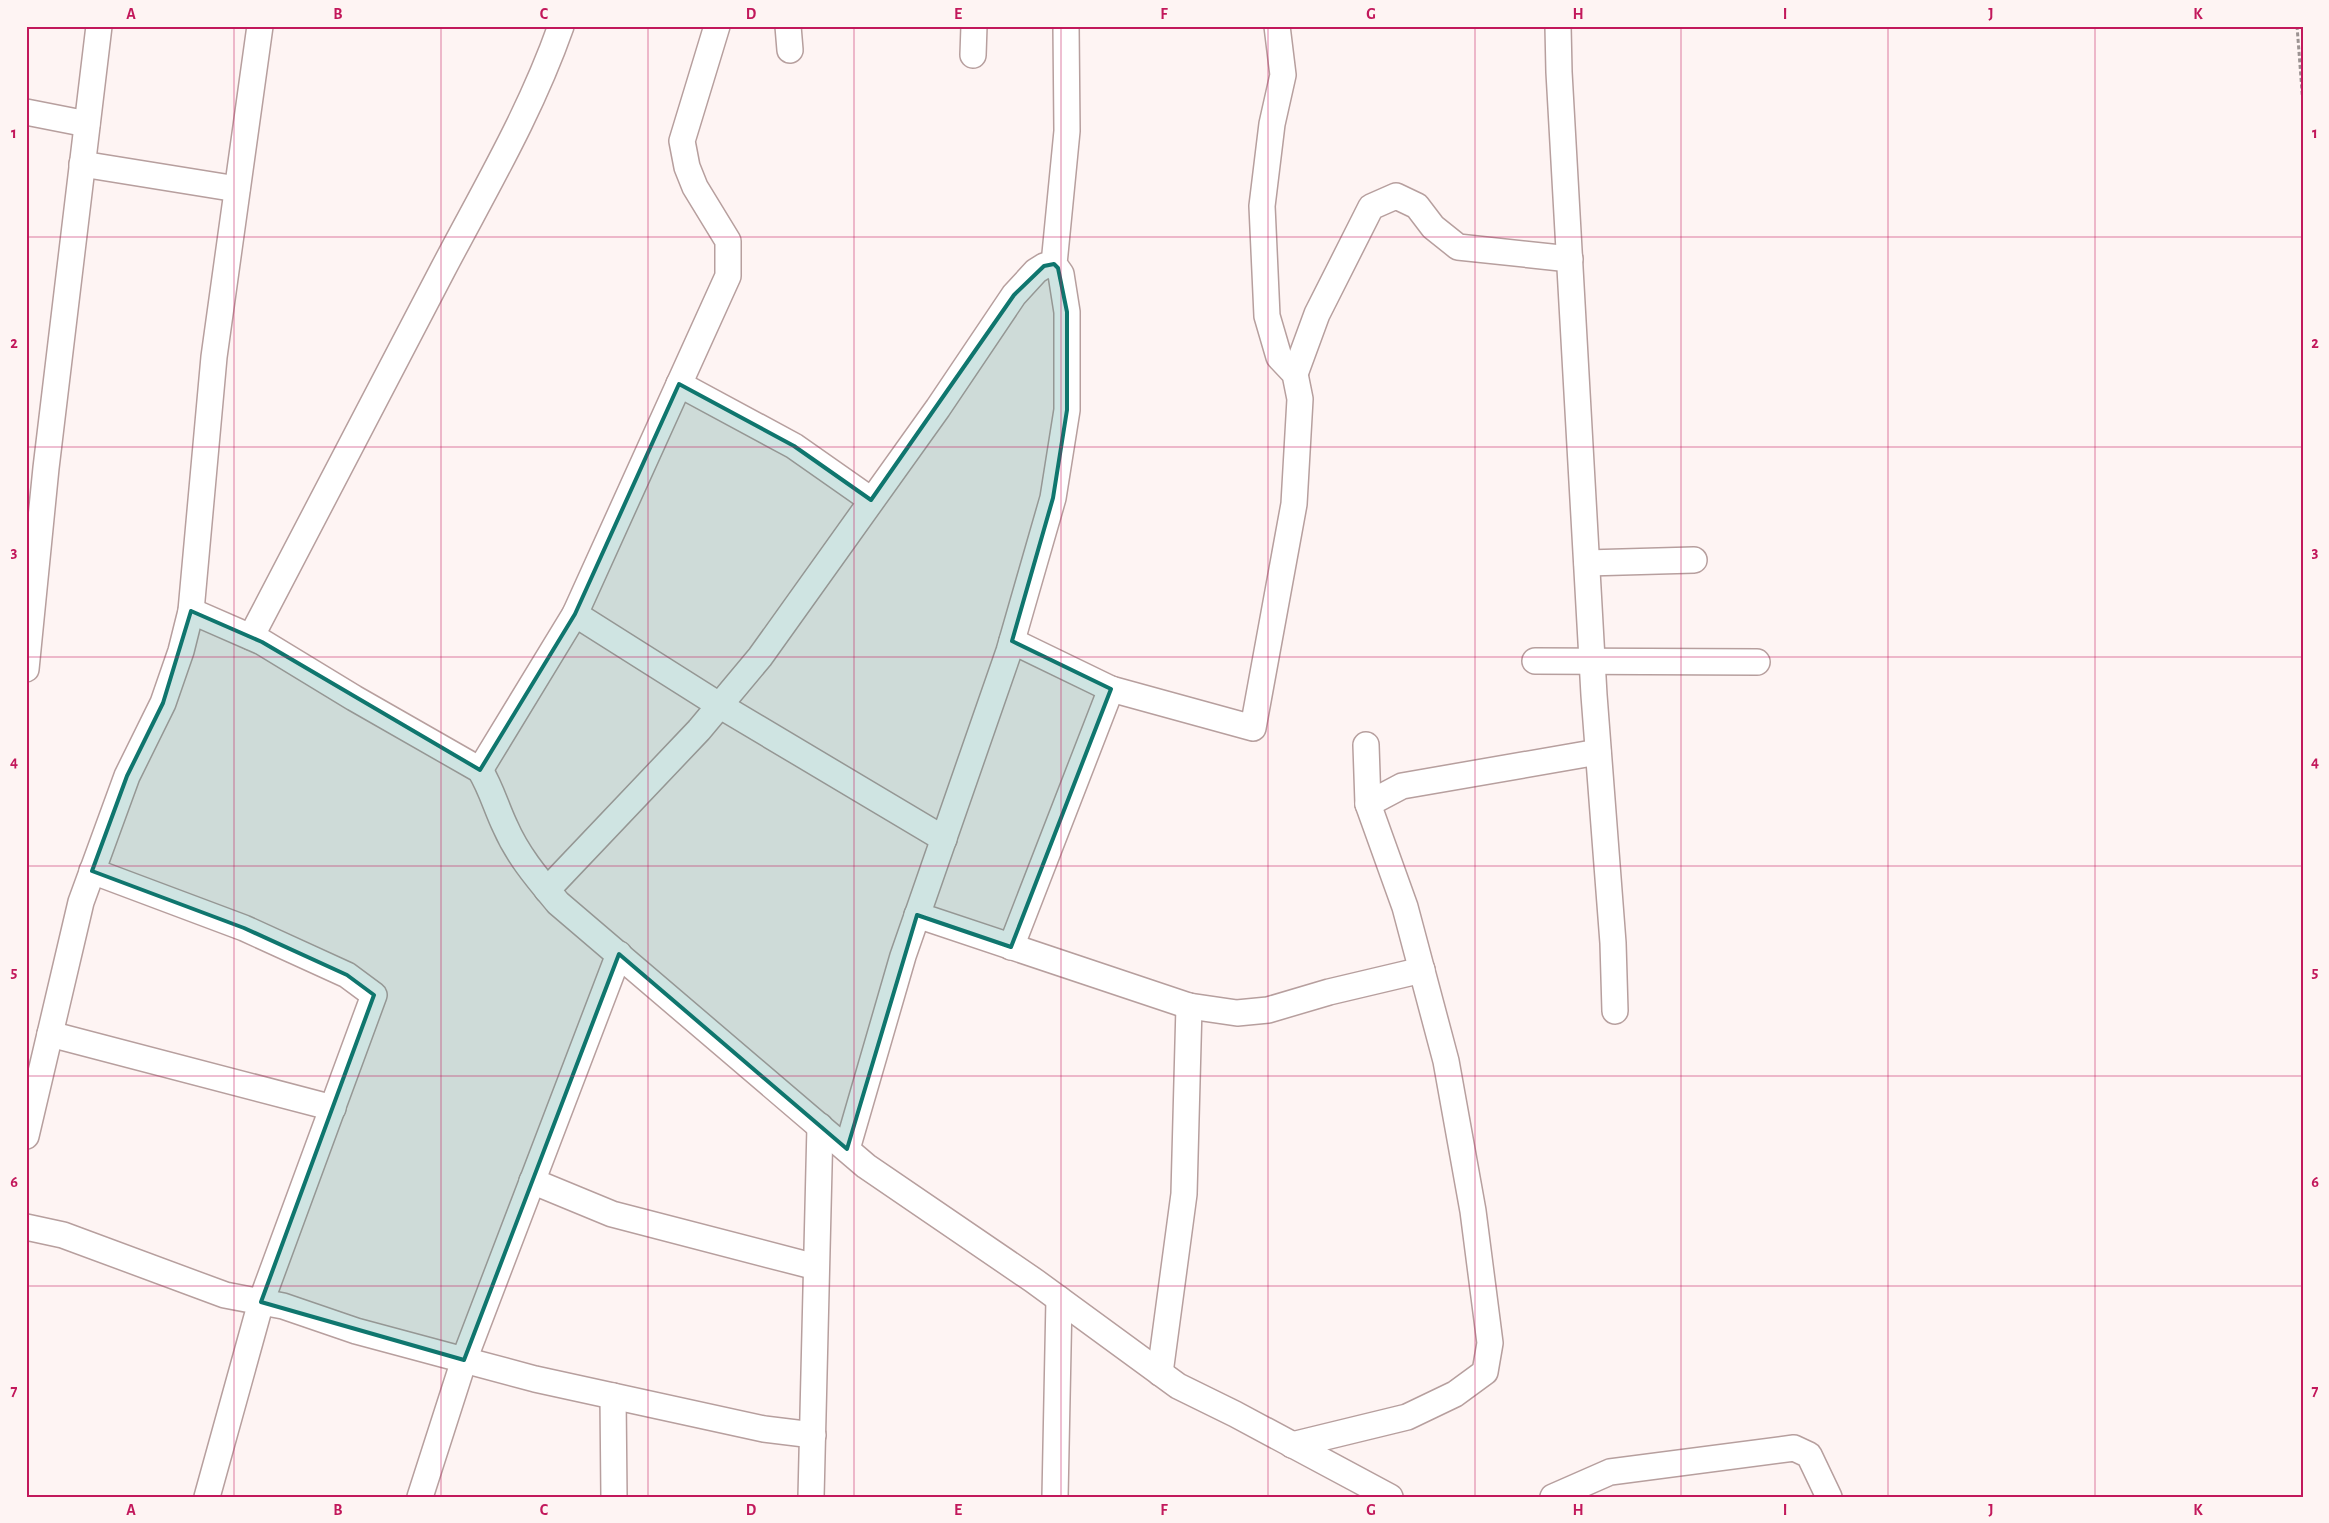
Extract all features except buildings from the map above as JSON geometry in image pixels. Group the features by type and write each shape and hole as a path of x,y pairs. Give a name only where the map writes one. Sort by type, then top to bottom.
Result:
{"street":[{"path":"26,669 46,468 99,26"},
{"path":"26,1136 81,902 127,776 163,703 181,651 191,611 214,357 260,26"},
{"path":"251,637 443,268 509,149 544,74 561,26"},
{"path":"480,770 575,614 728,276 728,242 695,187 687,166 682,142 717,26"},
{"path":"973,55 974,26"},
{"path":"847,1149 903,956 1012,641 1053,498 1067,410 1067,312 1061,274 1054,264 1067,131 1066,26"},
{"path":"1276,26 1283,75 1272,124 1262,206 1267,316 1279,357 1295,374"},
{"path":"1558,26 1592,660 1615,1011"},
{"path":"26,112 87,124"},
{"path":"82,164 237,189"},
{"path":"1012,641 1111,689 1253,728 1294,504 1300,400 1295,374 1317,314 1372,207 1396,196 1417,206 1433,227 1458,247 1570,259"},
{"path":"547,890 698,730 760,656 938,408 1014,295 1036,271 1044,266 1054,264"},
{"path":"679,384 794,446 871,500"},
{"path":"1587,563 1694,560"},
{"path":"191,611 251,637 480,770 490,786 505,826 525,864 558,903 866,1166 1059,1299 1178,1386 1390,1497"},
{"path":"575,614 719,705 944,839"},
{"path":"1535,661 1757,662"},
{"path":"1011,947 1111,689"},
{"path":"1292,1445 1407,1417 1456,1394 1485,1372 1490,1343 1472,1212 1446,1062 1406,907 1368,804 1366,745"},
{"path":"1368,804 1402,786 1598,752"},
{"path":"92,871 244,928 346,975 374,995 261,1302 207,1497"},
{"path":"917,915 1189,1006 1237,1013 1268,1010 1329,992 1422,970"},
{"path":"420,1497 464,1360 619,954"},
{"path":"1160,1373 1184,1194 1189,1006"},
{"path":"50,1034 333,1108"},
{"path":"811,1497 820,1126"},
{"path":"532,1181 612,1214 816,1267"},
{"path":"26,1227 63,1235 226,1295 282,1306 356,1331 535,1379 764,1429 813,1435"},
{"path":"1055,1497 1059,1299"},
{"path":"613,1396 614,1497"},
{"path":"1553,1497 1610,1472 1794,1448 1809,1456 1830,1497"}],"path":[{"path":"2296,26 2303,104"}],"highlighted area":[{"path":"1054,264 1058,268 1067,312 1067,410 1053,498 1012,641 1111,689 1011,947 917,915 847,1149 619,954 464,1360 261,1302 374,995 347,975 244,928 92,871 127,776 163,703 191,611 262,642 480,770 575,614 679,384 794,446 871,500 1014,295 1044,266"}]}
